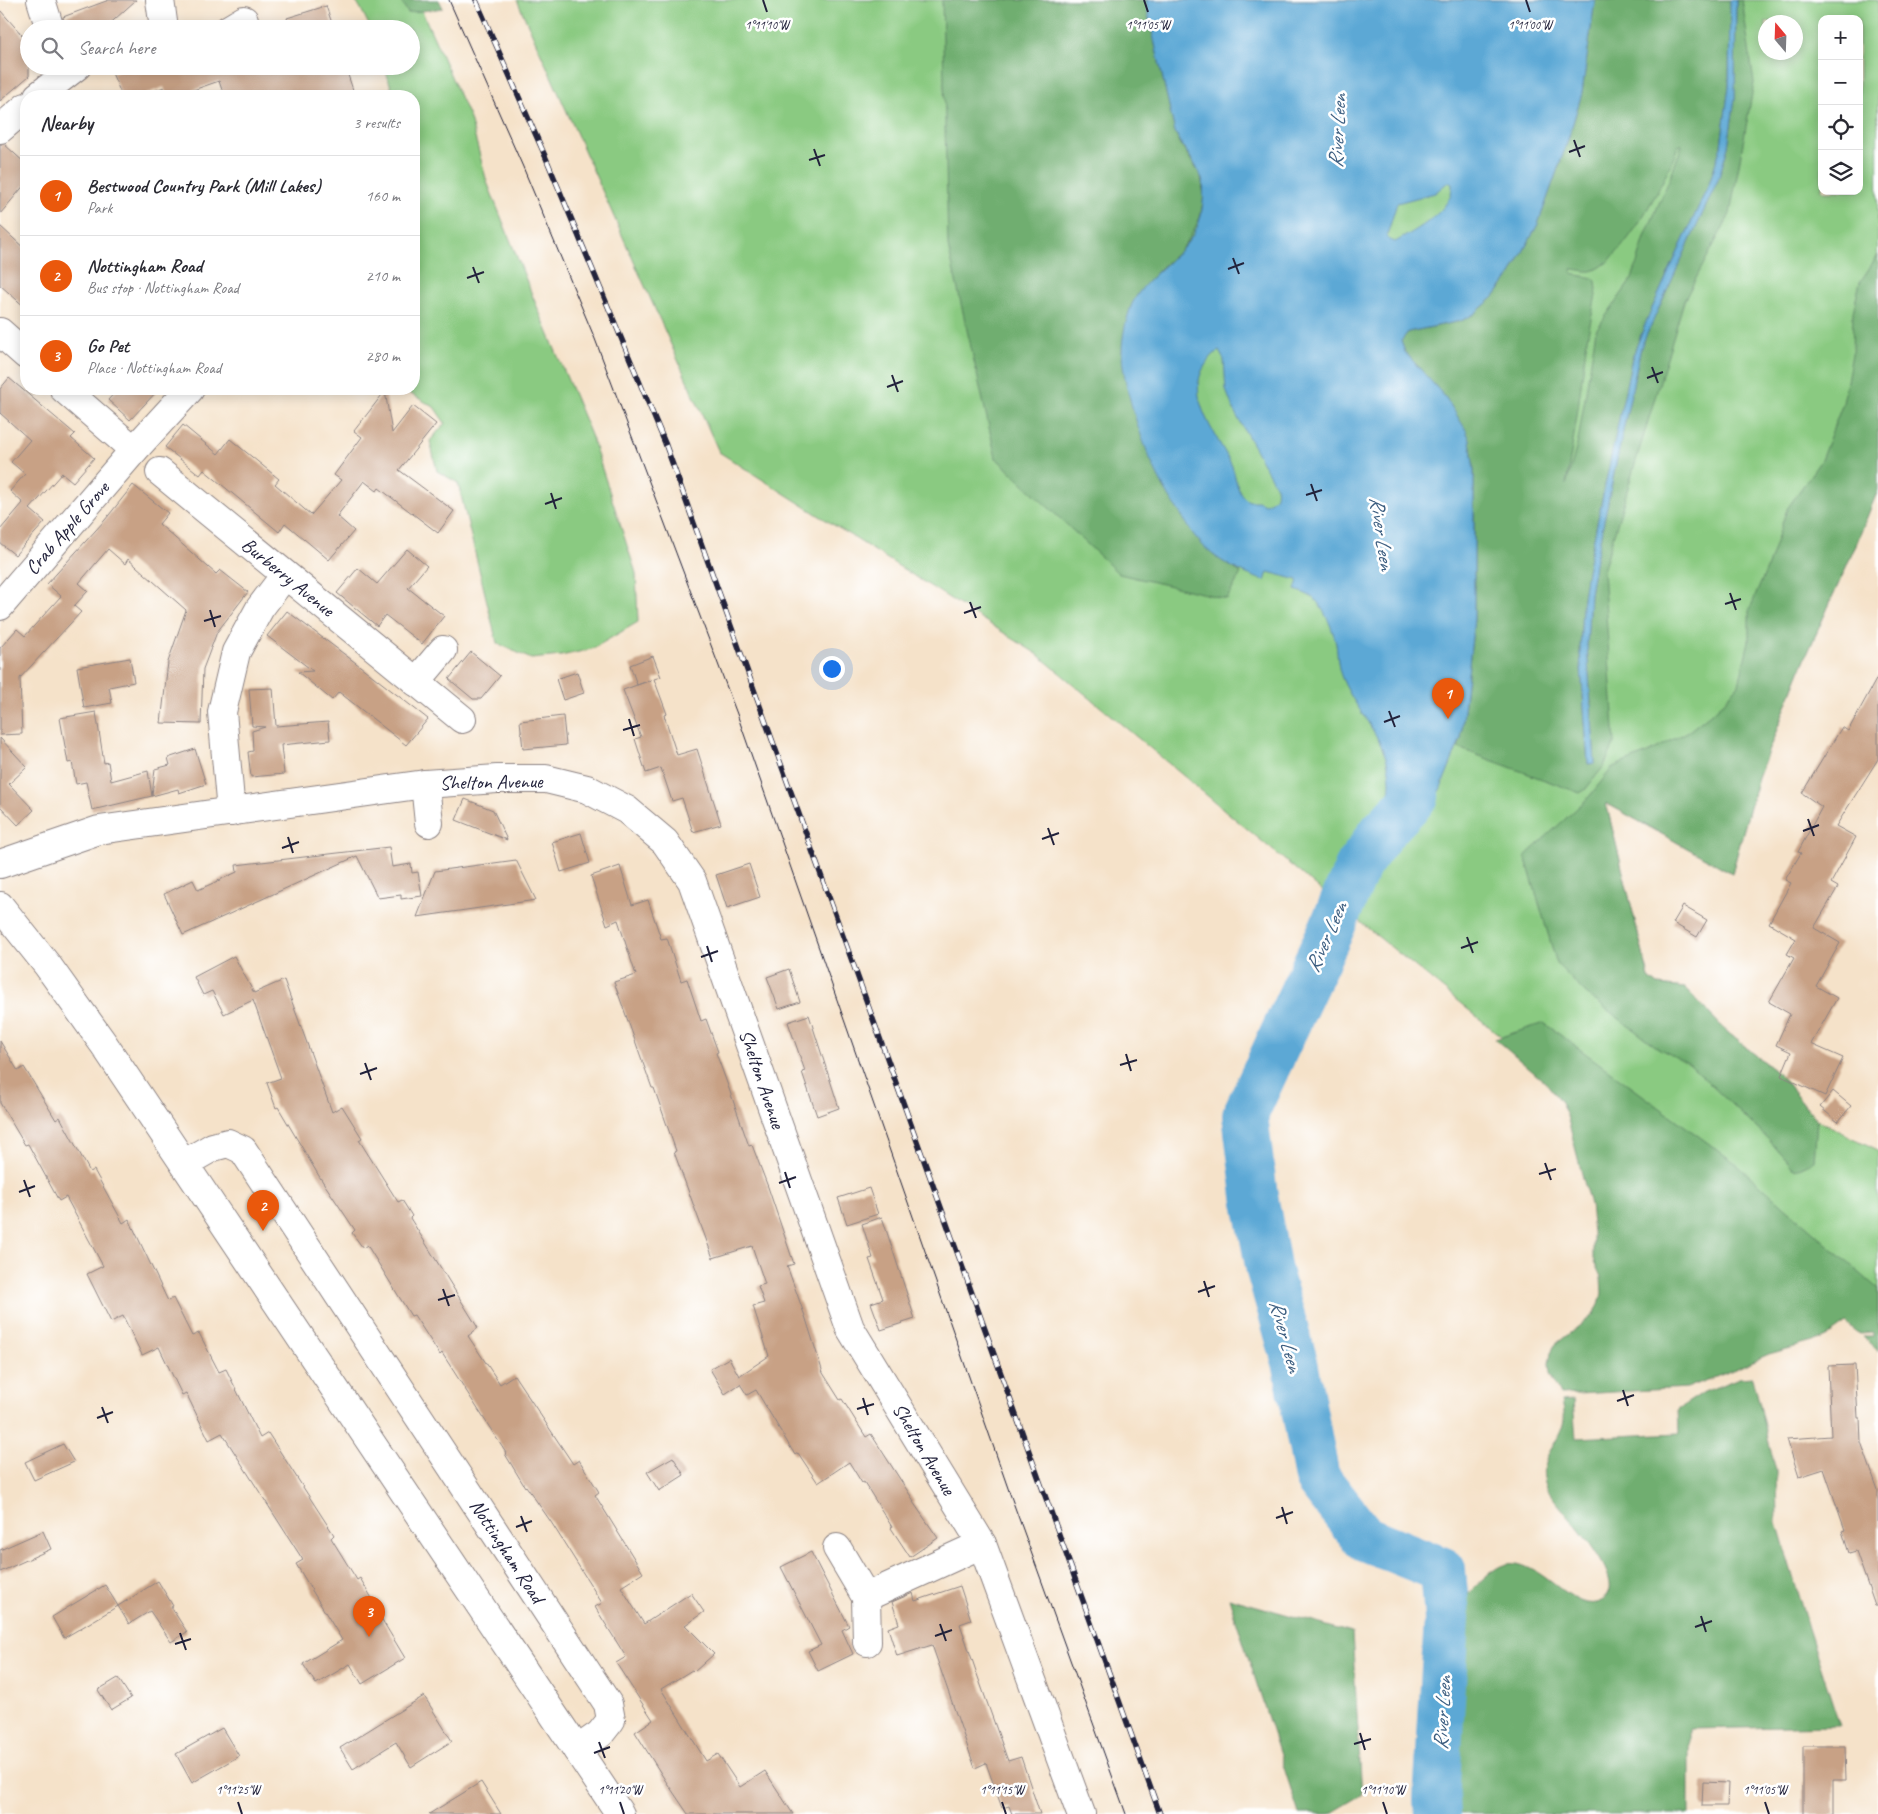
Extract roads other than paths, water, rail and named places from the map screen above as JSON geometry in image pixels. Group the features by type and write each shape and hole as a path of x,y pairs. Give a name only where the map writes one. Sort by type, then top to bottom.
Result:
{"street":[{"path":"41,0 47,20"},
{"path":"160,0 163,20"},
{"path":"45,90 64,75"},
{"path":"0,129 20,111"},
{"path":"0,332 20,350"},
{"path":"71,395 134,450"},
{"name":"Crab Apple Grove","path":"0,606 134,450 184,395"},
{"name":"Burberry Avenue","path":"160,472 462,719"},
{"path":"231,812 222,712 236,652 260,608 285,575"},
{"path":"416,682 443,650"},
{"name":"Shelton Avenue","path":"0,864 99,830 425,784 497,778 546,780 587,789 628,810 665,842 692,881 850,1328 982,1544 1081,1814"},
{"name":"Shelton Avenue","path":"425,784 430,823"},
{"path":"0,906 48,966 104,1042 620,1814"},
{"name":"Nottingham Road","path":"185,1163 213,1147 228,1143 243,1150 608,1704 611,1720 600,1734 577,1750"},
{"path":"866,1597 982,1544"},
{"path":"838,1548 866,1597 867,1642"}],"water":[{"path":"1146,0 1595,0 1582,93 1567,143 1538,224 1510,276 1494,297 1474,314 1461,321 1408,332 1401,341 1405,352 1446,398 1470,440 1474,470 1474,619 1461,738 1440,790 1400,844 1367,821 1380,809 1386,800 1390,789 1389,768 1379,741 1342,678 1338,665 1334,635 1320,605 1311,596 1295,590 1298,580 1268,572 1265,581 1228,565 1205,547 1194,535 1158,476 1143,442 1131,403 1126,384 1122,352 1125,328 1132,304 1148,281 1189,241 1201,215 1204,195 1200,174 1175,132","holes":["1448,182 1452,184 1451,194 1447,202 1432,219 1395,242 1388,239 1387,235 1397,203 1435,193","1219,351 1224,360 1226,390 1234,411 1276,487 1275,498 1265,504 1258,501 1249,501 1241,494 1231,464 1211,428 1200,402 1198,389 1200,376 1209,360"]},
{"path":"1730,0 1736,0 1735,98 1728,147 1718,180 1641,347 1596,558 1590,594 1587,646 1595,763 1588,764 1580,653 1582,605 1587,571 1632,358 1648,317 1709,184 1721,146 1729,86"}],"waterway":[{"name":"River Leen","path":"1415,783 1416,796 1382,832 1359,864 1330,932 1245,1115 1255,1196 1269,1271 1295,1362 1317,1478 1364,1538 1443,1570 1447,1619 1436,1800 1437,1814"}],"tram line":[{"path":"449,0 523,167 595,339 737,714 1009,1491 1126,1814"}],"railway":[{"path":"476,0 546,158 665,443 1160,1814"}],"place":[{"name":"Bestwood Country Park (Mill Lakes)","path":"1448,719"},
{"name":"Nottingham Road","path":"263,1231"},
{"name":"Go Pet","path":"369,1637"}]}
